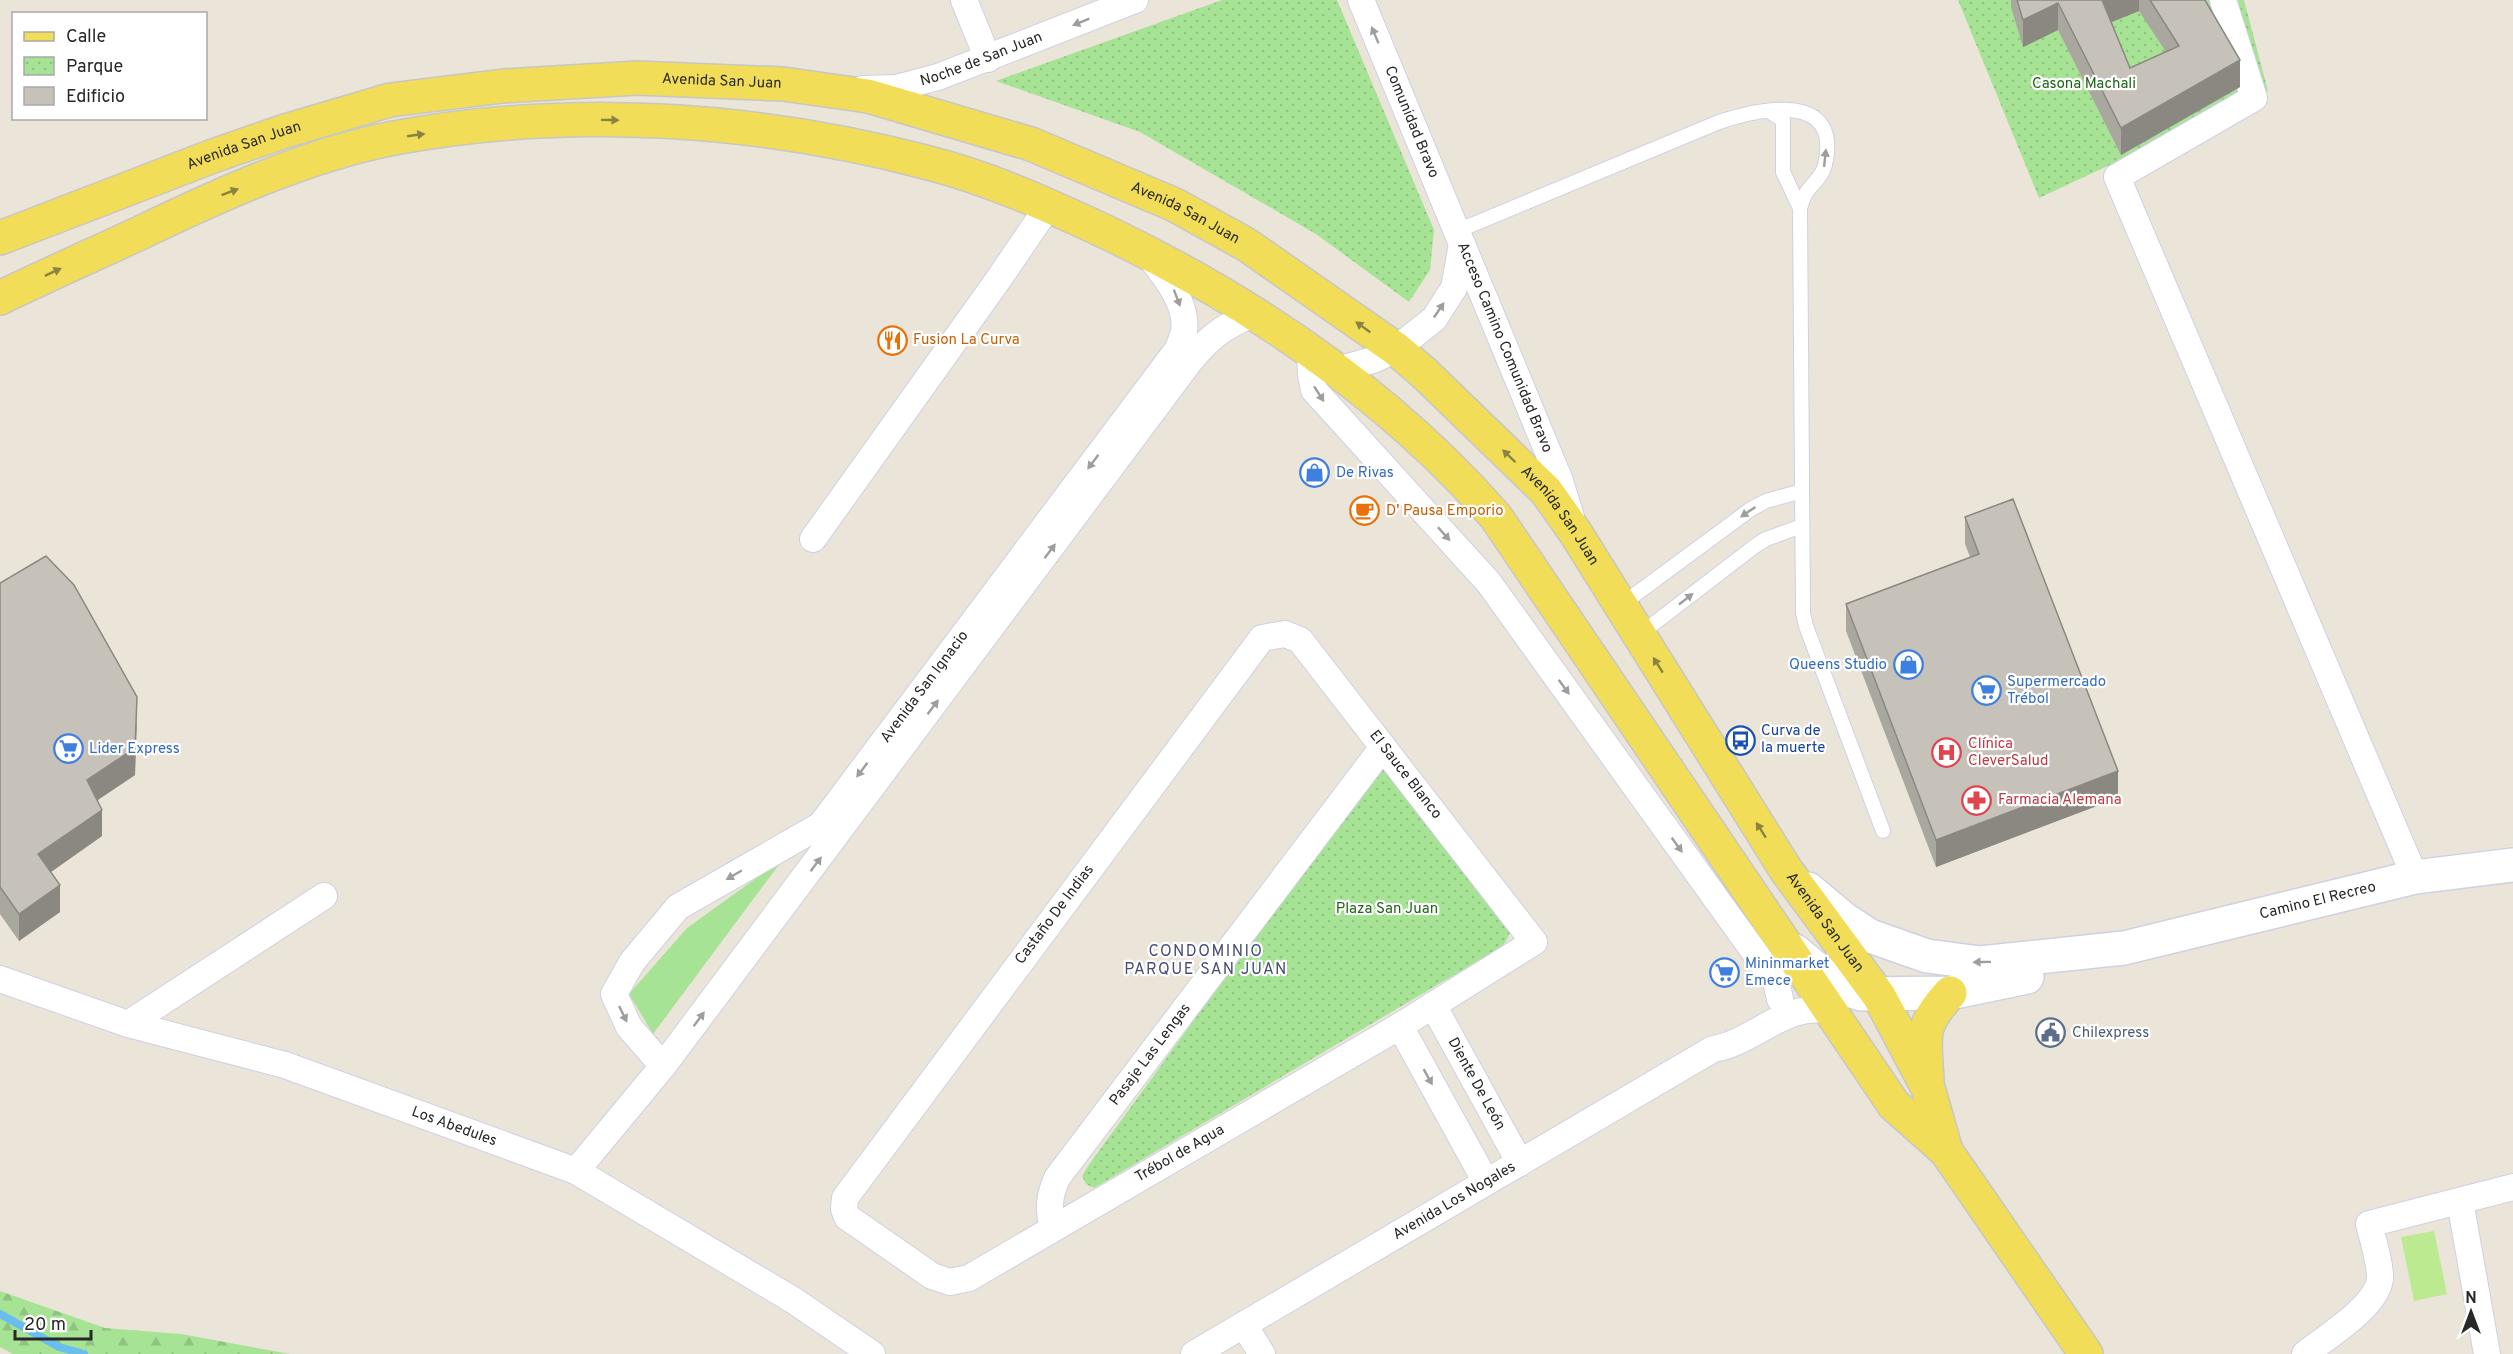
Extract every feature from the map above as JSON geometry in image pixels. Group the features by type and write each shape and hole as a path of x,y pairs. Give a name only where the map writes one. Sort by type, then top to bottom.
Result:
{"main road":[{"name":"Avenida San Juan","path":"0,238 285,130 390,100 503,86 637,78 783,84 868,96 1031,144 1174,205 1247,245 1396,349 1546,491 1575,532 1786,870 1879,996 1928,1088 1946,1151"},
{"name":"Avenida San Juan","path":"0,298 215,197 295,166 387,140 478,126 572,120 655,121 750,128 846,143 932,163 1009,188 1144,250 1255,313 1336,370 1421,440 1471,488 1496,517 1894,1105 1946,1151 2086,1354"},
{"name":"Camino El Recreo","path":"1789,951 1838,987 1861,994 1879,996 1950,993 2079,965 2124,948 2415,877 2513,865"},
{"name":"Camino El Recreo","path":"1786,870 1844,920 1870,936 1926,957 1980,963 2124,948"},
{"path":"1928,1088 1924,1044 1928,1020 1950,993"}],"street":[{"path":"964,0 988,59"},
{"name":"Noche de San Juan","path":"823,91 896,88 938,77 1135,0"},
{"name":"Comunidad Bravo","path":"1361,0 1460,237"},
{"path":"2223,0 2254,98 2117,177 2415,877"},
{"path":"813,539 1049,205"},
{"name":"Acceso Camino Comunidad Bravo","path":"1336,370 1373,360 1396,349 1434,319 1454,288 1460,237"},
{"name":"Acceso Camino Comunidad Bravo","path":"1460,237 1560,481 1575,532"},
{"name":"Avenida San Ignacio","path":"576,1171 663,1066 829,831 1018,578 1178,349 1184,330 1180,308 1171,282 1144,250"},
{"name":"Avenida San Ignacio","path":"1018,578 1209,339 1227,325 1255,313"},
{"path":"1310,351 1314,390 1489,583 1776,982 1780,999"},
{"name":"El Sauce Blanco","path":"1262,638 1285,634 1300,640 1534,942"},
{"name":"Castaño De Indias","path":"848,1193 1262,638"},
{"name":"Pasaje Las Lengas","path":"1053,1228 1049,1211 1051,1192 1057,1178 1383,747"},
{"name":"Avenida San Ignacio","path":"663,1066 630,1027 614,994 632,962 678,907 829,831"},
{"path":"128,1024 324,897"},
{"name":"Trébol de Agua","path":"848,1193 843,1204 847,1217 853,1222 932,1276 950,1282 969,1278 1400,1026 1534,942"},
{"name":"Avenida Los Nogales","path":"1194,1354 1713,1049 1719,1040 1765,1013 1791,985 1789,951"},
{"name":"Los Abedules","path":"0,979 128,1024 285,1065 576,1171 775,1289 872,1354"},
{"name":"Diente De León","path":"1433,1005 1520,1163"},
{"name":"Avenida Los Nogales","path":"1713,1049 1725,1048 1772,1022 1803,1010 1816,1008 1829,1011"},
{"path":"1400,1026 1486,1182"},
{"path":"2305,1354 2367,1305 2377,1292 2381,1276 2369,1224 2513,1187"},
{"path":"2460,1201 2487,1354"},
{"path":"1244,1324 1262,1354"}],"lane":[{"path":"1460,237 1719,122 1745,114 1769,111 1796,111 1811,114 1820,122 1826,135 1826,163 1822,175 1804,195 1800,208 1803,613 1883,831"},
{"path":"1769,111 1783,120 1783,172 1800,208"},
{"path":"1621,605 1751,509 1766,501 1802,490"},
{"path":"1639,635 1755,546 1766,539 1802,526"}],"green space":[{"path":"1222,0 1337,0 1434,230 1430,270 1409,302 1316,234 1140,132 996,81"},
{"name":"Casona Machali","path":"1958,0 2244,0 2268,91 2039,198"},
{"name":"Plaza San Juan","path":"1383,765 1509,919 1510,933 1503,946 1094,1188 1086,1184 1082,1176 1088,1166 1372,775"},
{"path":"784,858 653,1034 629,994 687,928"},
{"path":"2434,1231 2447,1294 2414,1301 2401,1237"},
{"path":"0,1291 105,1328 181,1334 290,1354 13,1354 0,1347"}],"building":[{"path":"2017,0 2102,0 2130,68 2179,46 2150,0 2205,0 2240,60 2121,128 2058,3 2023,20"},
{"path":"2013,499 2118,771 1936,840 1846,604 1979,554 1965,517"},
{"name":"Lider Express","path":"46,556 74,585 137,697 135,748 87,780 102,810 38,854 60,885 19,914 0,887 0,583"}],"waterway":[{"path":"0,1314 59,1347 84,1354"}],"place":[{"name":"Fusion La Curva","path":"892,340"},
{"name":"De Rivas","path":"1315,473"},
{"name":"D' Pausa Emporio","path":"1365,511"},
{"name":"Queens Studio","path":"1908,665"},
{"name":"Supermercado Trébol","path":"1986,691"},
{"name":"Curva de la muerte","path":"1740,740"},
{"name":"Lider Express","path":"68,749"},
{"name":"Clínica CleverSalud","path":"1947,753"},
{"name":"Farmacia Alemana","path":"1977,800"},
{"name":"Mininmarket Emece","path":"1724,973"},
{"name":"Chilexpress","path":"2051,1033"}],"district":[{"name":"CONDOMINIO PARQUE SAN JUAN","path":"1206,961"}]}
